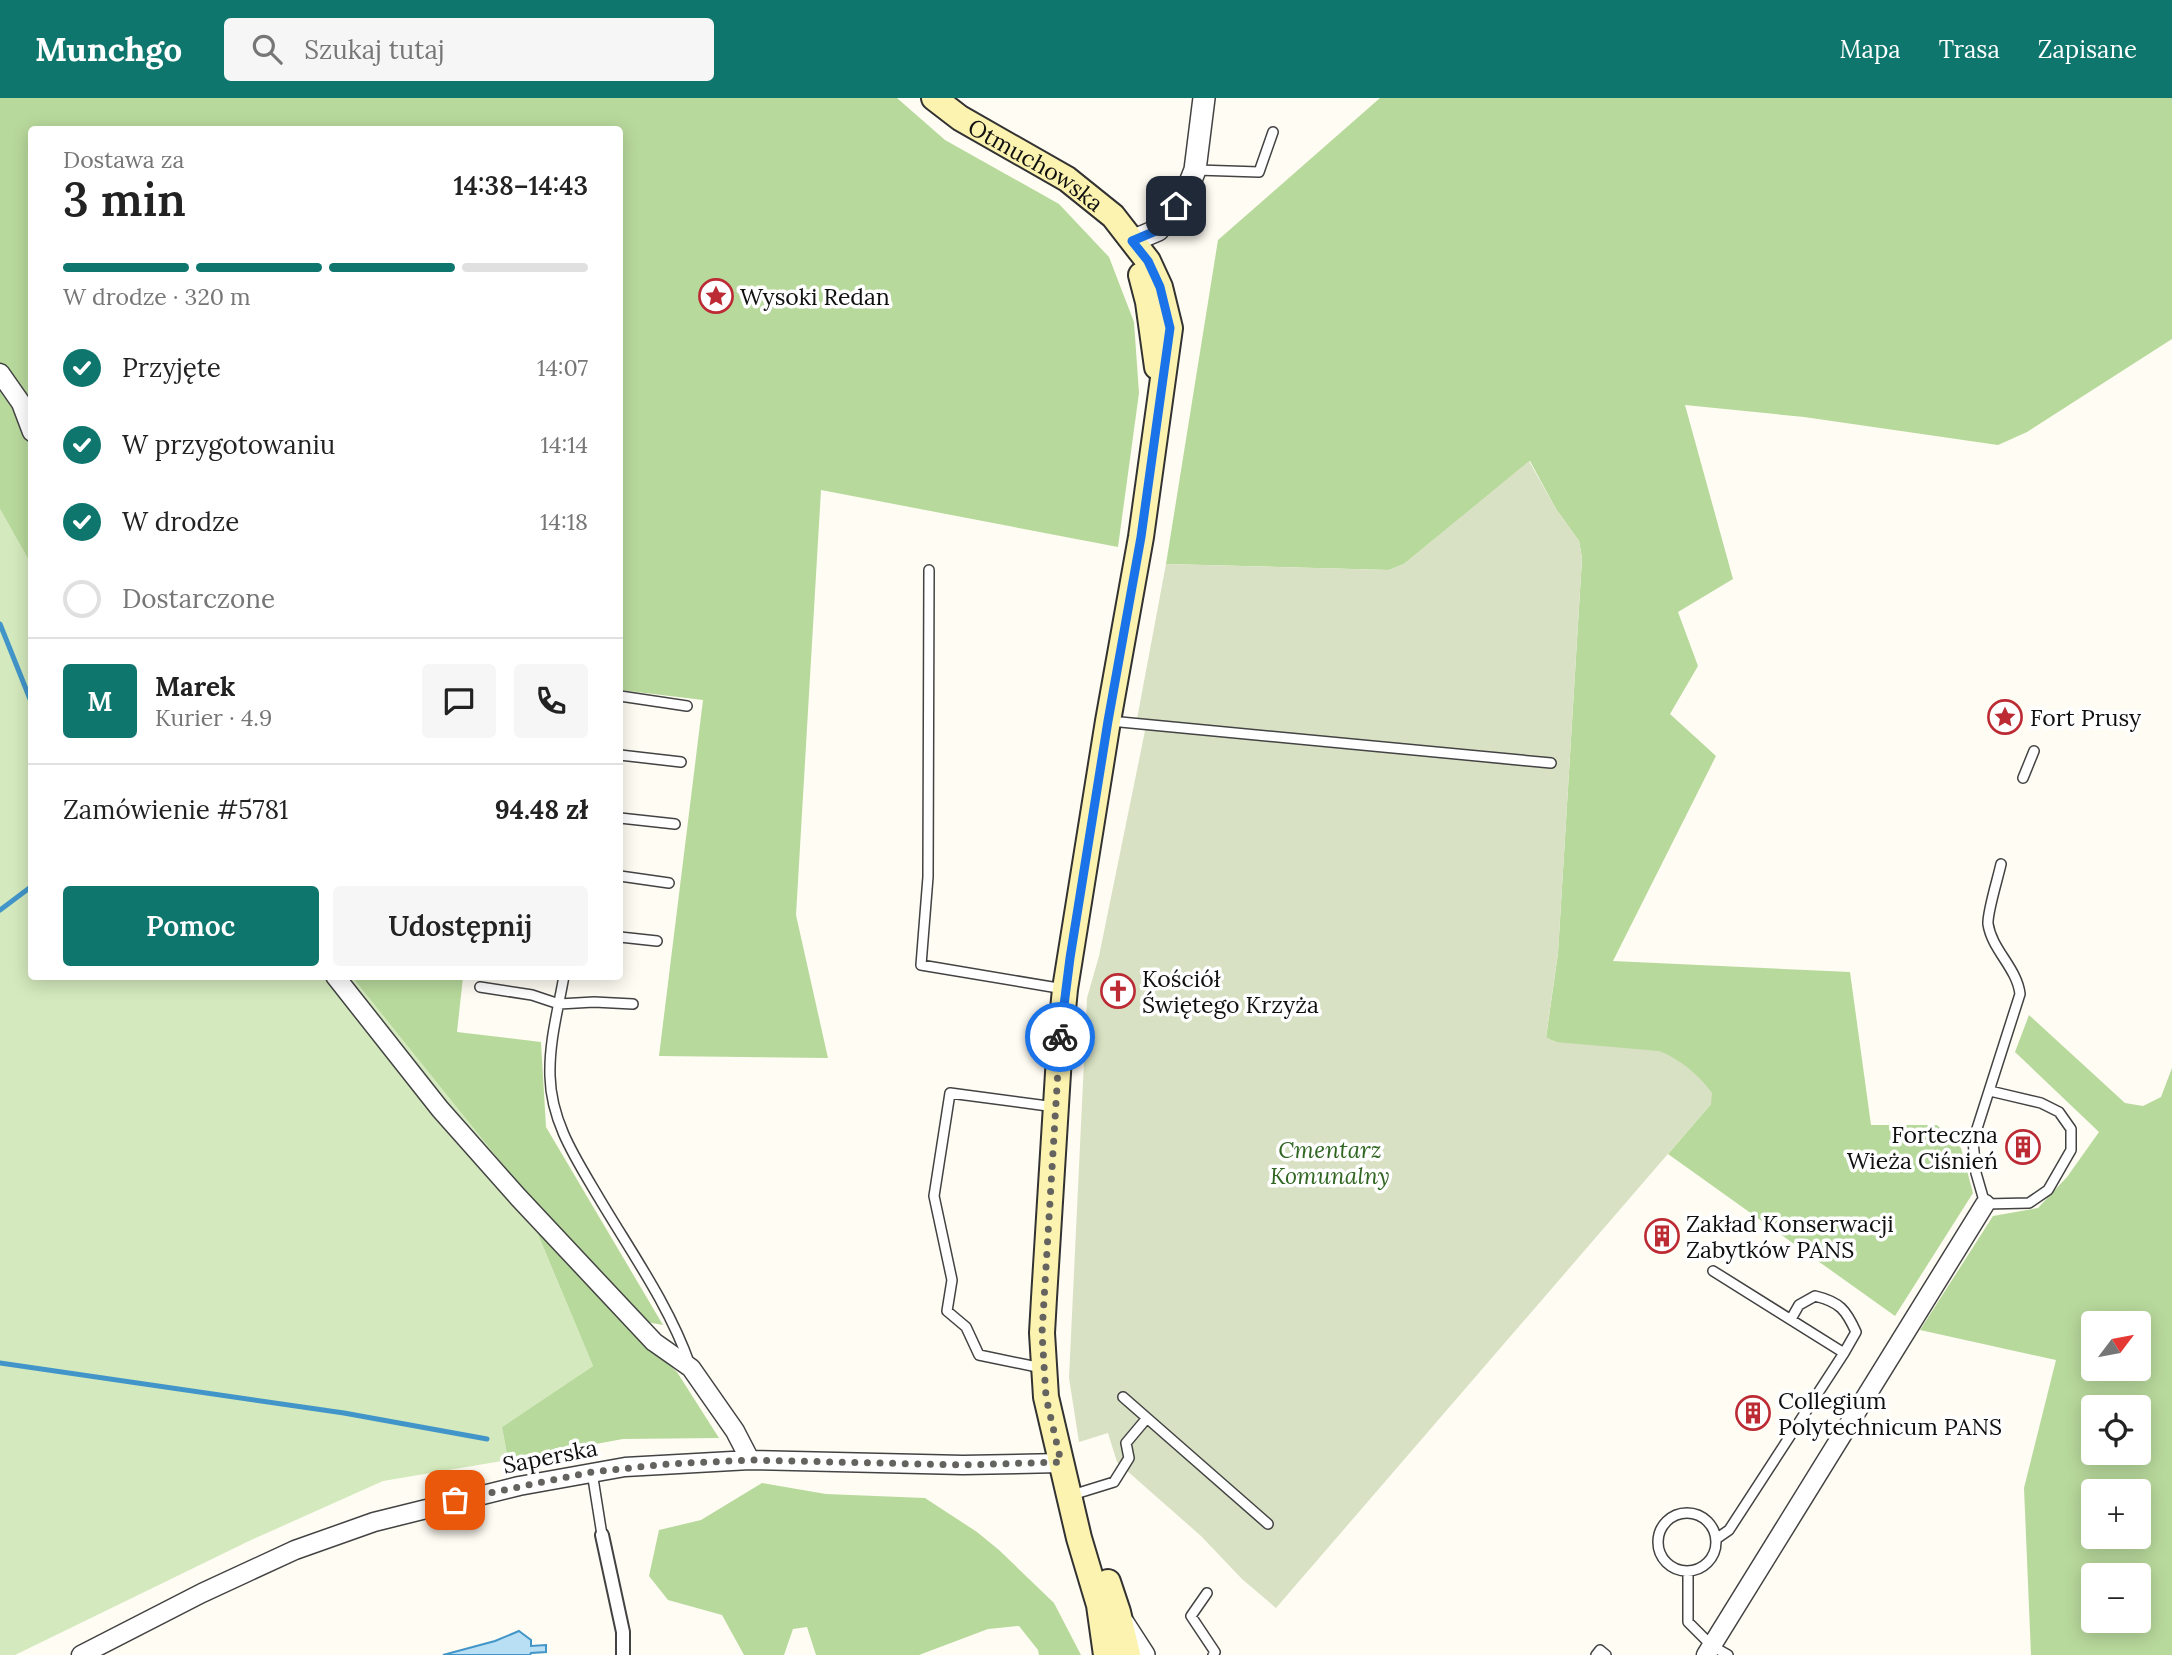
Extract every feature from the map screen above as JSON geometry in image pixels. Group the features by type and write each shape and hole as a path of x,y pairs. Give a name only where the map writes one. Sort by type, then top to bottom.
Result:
{"main road":[{"name":"Otmuchowska","path":"934,98 960,118 1044,165 1089,195 1113,216 1132,241"},
{"path":"1106,1655 1099,1605 1079,1538 1046,1397 1044,1298 1065,989 1141,537 1161,389 1148,302 1132,241"},
{"path":"1070,1495 1091,1534 1118,1612 1128,1655"}],"street":[{"path":"1132,241 1158,230 1187,190 1195,170 1204,98"},
{"path":"0,373 21,403 28,421"},
{"path":"338,980 440,1109 517,1197 654,1342 691,1368 735,1431 750,1460"},
{"path":"1709,1651 1985,1204"},
{"name":"Saperska","path":"81,1655 202,1593 295,1550 374,1522 519,1486 636,1466 750,1460 962,1465 1061,1462"},
{"path":"602,1535 623,1632 622,1655"},
{"path":"1118,1612 1133,1641 1144,1655"}],"lane":[{"path":"1195,170 1259,172 1273,132"},
{"path":"929,570 928,877 921,965 1065,989"},
{"path":"623,696 687,706"},
{"path":"1108,721 1551,764"},
{"path":"2023,778 2034,751"},
{"path":"623,755 681,762"},
{"path":"623,818 675,824"},
{"path":"1990,1091 2041,1102 2059,1112 2071,1129 2071,1150 2048,1190 2029,1203 1985,1204 1976,1173 1973,1141 2020,994 2019,984 1990,934 1987,920 2001,864"},
{"path":"623,876 669,883"},
{"path":"623,937 657,941"},
{"path":"563,980 550,1044 553,1107 563,1134 678,1332 691,1368"},
{"path":"480,986 532,995 559,1004 633,1004"},
{"path":"1044,1368 979,1355 966,1327 947,1311 952,1280 934,1196 950,1093 1056,1107"},
{"path":"1713,1271 1844,1353"},
{"path":"1716,1539 1729,1530 1856,1332 1848,1313 1832,1300 1815,1296 1799,1305 1791,1319"},
{"path":"1123,1397 1268,1524"},
{"path":"1070,1495 1114,1482 1129,1458 1126,1444 1147,1418"},
{"path":"592,1472 602,1535"},
{"path":"1681,1513 1704,1518 1712,1527 1716,1539 1716,1548 1710,1561 1701,1568 1688,1572 1669,1566 1661,1557 1658,1547 1661,1527 1681,1513"},
{"path":"1688,1572 1688,1622 1709,1651 1728,1655"},
{"path":"1207,1593 1191,1616 1215,1652 1213,1655"},
{"path":"1596,1655 1600,1650 1606,1655"}],"green space":[{"path":"0,98 897,98 945,140 1059,204 1109,257 1134,322 1139,393 1118,547 821,490 796,915 828,1058 659,1056 703,700 623,690 623,126 28,126 28,559 0,509"},
{"path":"1380,98 2172,98 2172,339 2027,432 1998,445 1804,417 1685,405 1733,579 1678,612 1698,666 1670,714 1716,756 1613,961 1850,972 1871,1125 1937,1125 1961,1148 1973,1193 1895,1316 1668,1154 1711,1104 1546,1038 1558,953 1582,558 1579,541 1556,509 1530,461 1404,564 1389,570 1166,564 1218,240"},
{"name":"Cmentarz Komunalny","path":"1529,461 1556,509 1579,541 1582,558 1558,953 1546,1037 1555,1042 1659,1051 1667,1054 1701,1080 1712,1093 1711,1104 1276,1608 1242,1579 1201,1536 1117,1462 1108,1433 1079,1442 1069,1378 1087,998 1099,956 1147,721 1137,719 1166,564 1389,570 1404,564"},
{"path":"0,509 28,559 28,980 354,980 515,1180 593,1366 502,1427 508,1460 383,1481 249,1541 15,1655 0,1655"},
{"path":"354,980 463,980 457,1032 541,1042 546,1127 663,1325 647,1322 515,1180"},
{"path":"2029,1015 2125,1103 2143,1106 2161,1097 2172,1068 2172,1655 2031,1655 2024,1488 2056,1360 1920,1330 1993,1216 2038,1208 2067,1177 2099,1132 2015,1052"},
{"path":"534,1225 643,1341 677,1372 719,1438 623,1439 508,1460 502,1427 593,1366"},
{"path":"762,1483 826,1494 925,1498 977,1532 1054,1603 1081,1655 1039,1655 1019,1626 988,1629 919,1655 816,1655 807,1627 793,1629 784,1655 744,1655 722,1615 668,1600 649,1576 659,1530 701,1520"}],"water":[{"path":"519,1631 531,1640 531,1646 546,1645 546,1652 530,1655 443,1655 495,1641"}],"waterway":[{"path":"0,624 28,694"},
{"path":"0,910 28,889"},
{"path":"0,1363 344,1413 487,1439"}],"way so far":[{"path":"455,1500 592,1472 668,1464 750,1460 962,1465 1061,1462 1046,1397 1042,1333 1060,1037"}],"place":[{"name":"Wysoki Redan","path":"716,296"},
{"name":"Fort Prusy","path":"2005,717"},
{"name":"Kościół Świętego Krzyża","path":"1118,991"},
{"name":"Forteczna Wieża Ciśnień","path":"2023,1147"},
{"name":"Zakład Konserwacji Zabytków PANS","path":"1662,1236"},
{"name":"Collegium Polytechnicum PANS","path":"1753,1413"}],"route":[{"path":"1060,1037 1065,989 1108,721 1141,537 1170,328 1160,287 1148,261 1132,241 1158,230 1176,206"}]}
